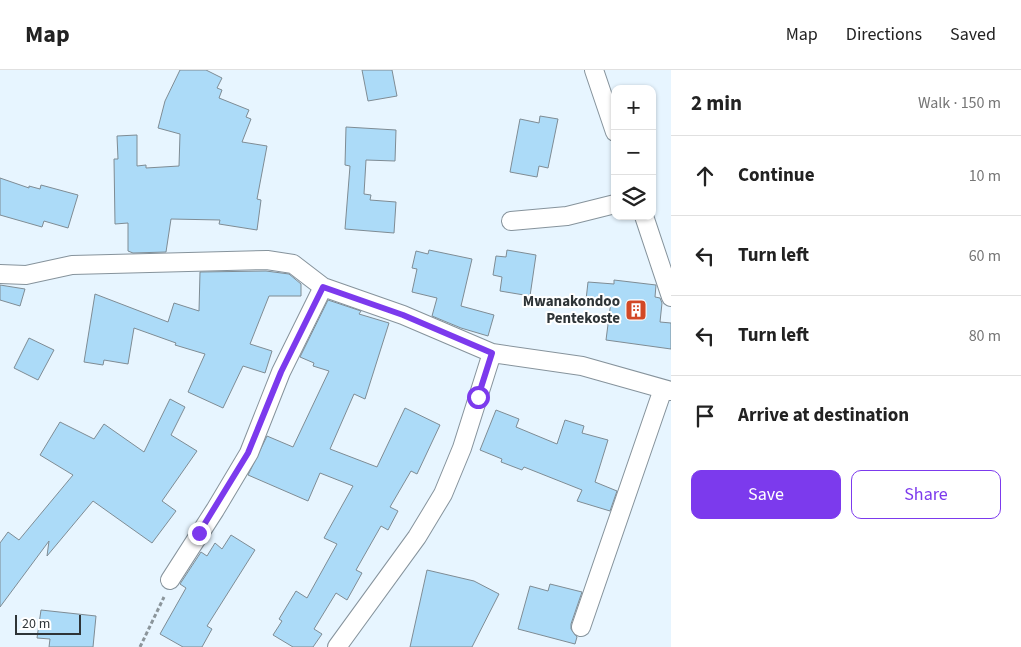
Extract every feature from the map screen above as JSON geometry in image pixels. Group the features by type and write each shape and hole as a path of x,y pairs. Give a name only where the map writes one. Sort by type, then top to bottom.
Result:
{"street":[{"path":"594,70 614,130"},
{"path":"511,221 567,216 611,205"},
{"path":"645,220 671,298"},
{"path":"0,274 26,275 72,265 267,260 293,264 323,287 403,315 492,353 582,366 667,390 581,627"},
{"path":"170,580 215,510 248,453 281,372 323,287"},
{"path":"337,647 417,536 443,494 462,448 492,353"}],"path":[{"path":"140,647 170,580"}],"building":[{"path":"180,70 206,70 222,78 217,88 222,90 219,98 249,110 246,117 251,119 242,142 267,146 257,199 261,200 257,230 219,224 220,220 171,219 166,252 133,253 128,251 128,223 115,224 114,159 118,159 117,136 137,135 137,166 146,165 146,168 179,166 180,134 158,128 165,101"},
{"path":"362,70 392,70 397,96 368,101"},
{"path":"540,116 558,119 548,168 539,166 537,177 510,172 520,119 539,123"},
{"path":"346,127 396,130 395,161 366,160 364,194 371,195 370,200 396,202 394,233 345,229 350,166 345,165"},
{"path":"0,178 29,188 29,186 40,189 41,185 78,195 68,228 44,221 42,227 0,215"},
{"path":"429,250 472,259 461,306 494,315 488,336 461,328 432,316 437,298 412,292 417,269 412,268 416,251 428,254"},
{"path":"507,250 536,255 530,296 500,291 502,277 493,275 496,256 506,257"},
{"path":"266,271 289,274 301,284 301,296 269,296 250,344 272,351 265,373 243,366 223,408 188,392 205,354 175,345 176,343 134,328 128,364 104,360 103,365 84,362 95,294 168,322 174,303 199,311 200,272"},
{"name":"Mwanakondoo Pentekoste","path":"614,280 656,285 655,297 660,298 662,303 660,322 671,323 671,349 606,340 611,301 586,300 588,282 614,284"},
{"path":"0,285 25,289 20,306 0,300"},
{"path":"328,300 361,311 359,314 389,323 365,399 354,394 330,449 377,467 405,408 440,425 417,474 411,471 390,507 398,511 388,530 381,526 356,570 362,573 347,600 336,593 314,629 322,634 313,647 293,647 273,635 282,621 279,619 296,591 307,598 337,544 324,538 353,486 320,473 308,501 248,475 267,436 293,447 329,371 313,366 314,363 300,357"},
{"path":"29,338 54,350 38,380 14,368"},
{"path":"170,399 185,407 171,435 197,451 162,501 176,511 152,543 93,501 47,556 49,541 0,607 0,543 8,532 19,540 73,475 40,455 60,422 94,439 104,424 144,452"},
{"path":"496,410 519,419 516,427 557,444 565,420 584,426 582,433 608,440 595,482 617,491 610,511 577,501 582,490 524,467 522,470 501,462 502,459 480,450"},
{"path":"231,535 255,550 207,626 212,629 202,647 183,647 160,634 186,588 180,584 201,552 207,556 215,543 222,549"},
{"path":"427,570 474,581 499,594 472,647 410,647"},
{"path":"550,584 582,592 571,624 571,629 577,637 575,644 518,629 530,586 548,591"},
{"path":"41,610 96,616 93,647 49,647 50,639 37,638"}],"place":[{"name":"Mwanakondoo Pentekoste","path":"636,310"}],"route":[{"path":"199,533 215,510 248,453 281,372 323,287 403,315 492,353 478,397"}]}
